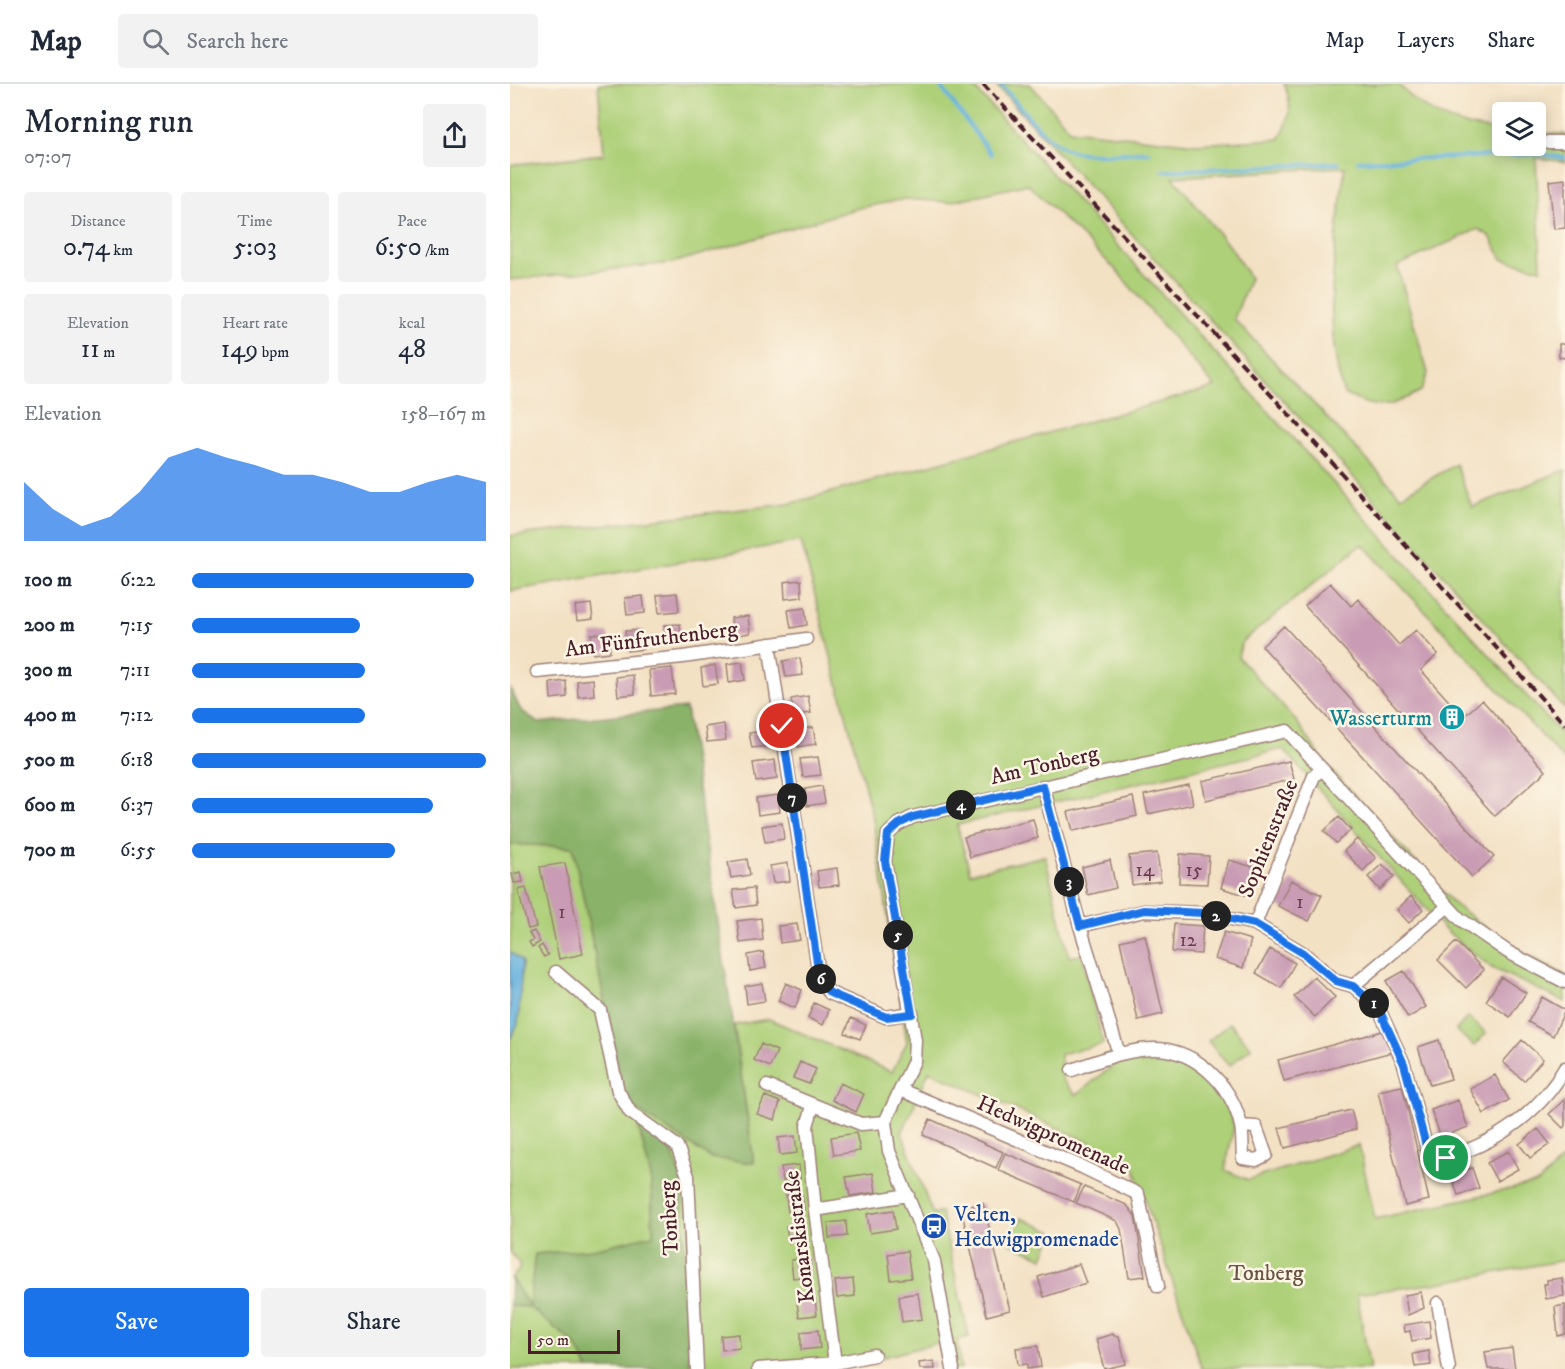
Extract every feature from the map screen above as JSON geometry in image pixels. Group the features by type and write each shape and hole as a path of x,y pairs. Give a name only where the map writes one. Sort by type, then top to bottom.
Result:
{"street":[{"path":"1548,142 1565,142"},
{"name":"Am Fünfruthenberg","path":"537,672 806,639"},
{"name":"Am Fünfruthenberg","path":"770,644 818,969 823,986 830,993 886,1017 912,1014"},
{"name":"Am Tonberg","path":"885,1122 914,1061 915,1040 885,861 888,834 899,824 913,817 1287,731 1447,907 1508,952 1565,982"},
{"name":"Sophienstraße","path":"1255,924 1314,776 1321,770"},
{"path":"1043,786 1080,926 1119,1054"},
{"path":"1353,986 1447,907"},
{"path":"1080,926 1144,910 1203,913 1255,924 1303,953 1336,981 1353,986 1378,1007 1404,1064 1430,1160 1446,1158 1483,1144 1515,1124 1538,1103 1565,1068"},
{"name":"Tonberg","path":"556,972 600,1010 618,1091 630,1112 677,1146 684,1161 688,1176 697,1369"},
{"path":"1072,1070 1119,1054 1166,1050 1200,1062 1225,1089 1241,1126"},
{"path":"768,1086 861,1124 885,1122 889,1151 934,1261 953,1369"},
{"name":"Hedwigpromenade","path":"901,1090 1082,1167 1138,1194 1158,1286"},
{"name":"Konarskistraße","path":"813,1106 807,1126 814,1210 835,1363"},
{"path":"814,1210 908,1195"},
{"path":"1438,1303 1449,1369"},
{"path":"758,1369 835,1363 874,1355"}],"green space":[{"path":"598,84 971,84 1565,738 1565,761 1362,544 1242,642 1238,657 1297,722 1325,763 1454,904 1514,948 1565,975 1565,1002 1492,968 1444,929 1283,749 957,825 970,873 1045,856 1069,957 1082,955 1103,1044 1060,1054 1063,1081 1076,1095 1120,1060 1166,1055 1197,1068 1222,1094 1234,1126 1225,1170 1248,1180 1359,1145 1375,1219 1538,1183 1565,1157 1565,1260 1438,1283 1357,1294 1370,1369 1202,1369 1132,1161 929,1071 902,1133 933,1215 941,1212 969,1337 957,1340 961,1369 946,1369 942,1342 836,1369 690,1369 681,1177 638,1125 651,1177 653,1235 593,1249 535,1254 529,1307 576,1345 588,1369 510,1369 510,1306 529,1306 511,1278 519,1270 519,1263 510,1252 510,1040 518,1023 522,961 510,952 510,844 573,847 623,1092 711,1158 754,1163 734,1025 769,1019 892,1072 907,1042 873,819 801,541 510,591 510,536 788,504 1215,387 1116,270 1028,184 949,202 905,199 859,208 672,263 510,280 510,165 604,154"},
{"path":"995,84 1030,84 1070,130 1196,144 1279,139 1288,119 1290,106 1284,84 1398,84 1433,113 1459,123 1492,129 1492,156 1546,156 1546,133 1565,134 1565,162 1536,158 1541,269 1502,259 1490,236 1478,229 1397,266 1428,373 1421,391 1383,406 1366,403 1344,394 1337,366 1333,338 1332,281 1345,167 1173,177 1233,251 1250,278 1234,319 1401,496 1456,464 1472,507 1565,470 1565,709"},
{"path":"510,687 520,709 538,723 686,708 754,1163 711,1158 635,1109 623,1092 573,847 510,844"},
{"path":"1468,1017 1486,1033 1474,1046 1456,1030"},
{"path":"1230,1023 1251,1048 1229,1066 1208,1041"},
{"path":"638,1124 672,1153 681,1177 690,1369 588,1369 576,1345 529,1307 510,1306 511,1278 529,1306 535,1254 593,1249 653,1235 651,1177"},
{"path":"1021,1218 1053,1232 1043,1258 1010,1243"}],"water":[{"path":"510,952 522,961 518,1023 510,1040"}],"building":[{"path":"1565,179 1565,228 1554,229 1549,181"},
{"path":"1559,344 1565,344 1565,358 1559,357"},
{"path":"801,580 802,597 785,599 784,582"},
{"path":"1330,583 1351,606 1358,599 1399,645 1416,630 1438,654 1421,670 1463,717 1482,700 1546,771 1495,816 1305,606"},
{"path":"677,593 679,611 659,613 657,595"},
{"path":"643,596 645,613 627,615 625,598"},
{"path":"591,604 593,619 577,621 575,606"},
{"path":"805,608 807,625 791,628 788,610"},
{"path":"748,616 750,633 733,636 731,618"},
{"path":"680,624 682,643 666,645 664,625"},
{"path":"1284,626 1494,857 1472,877 1262,646"},
{"path":"641,630 644,649 627,651 625,631"},
{"path":"608,633 610,652 593,654 591,634"},
{"path":"800,658 803,675 786,677 783,661"},
{"path":"742,662 745,680 729,683 727,664"},
{"path":"715,665 718,684 703,686 701,668"},
{"path":"672,668 675,694 651,696 649,670"},
{"path":"633,675 635,694 618,696 616,677"},
{"path":"593,679 594,695 578,697 577,681"},
{"path":"566,681 567,697 551,699 550,683"},
{"path":"808,696 811,713 794,715 791,699"},
{"path":"724,724 726,740 707,742 705,727"},
{"path":"813,727 816,744 798,747 796,730"},
{"path":"768,730 770,746 752,748 749,733"},
{"path":"818,757 821,775 803,777 800,759"},
{"path":"775,760 777,779 756,782 753,763"},
{"path":"1289,761 1294,779 1206,800 1202,781"},
{"path":"1189,785 1193,804 1148,814 1144,795"},
{"path":"822,786 825,803 807,806 805,789"},
{"path":"778,795 780,812 758,815 756,798"},
{"path":"1133,797 1137,816 1073,831 1068,812"},
{"path":"1339,817 1351,830 1336,843 1324,831"},
{"path":"1033,819 1038,838 970,857 964,837"},
{"path":"782,823 784,839 765,842 762,826"},
{"path":"1357,839 1376,858 1363,871 1344,851"},
{"path":"1157,853 1161,881 1132,885 1129,856"},
{"path":"1180,854 1209,856 1207,884 1179,883"},
{"path":"747,859 750,875 731,878 728,862"},
{"path":"1110,860 1116,888 1088,895 1082,867"},
{"path":"1229,860 1257,868 1249,896 1221,888"},
{"path":"565,863 583,954 559,959 540,867"},
{"path":"788,863 790,881 773,883 770,866"},
{"path":"1382,864 1394,876 1380,890 1368,877"},
{"path":"837,868 839,885 819,887 817,871"},
{"path":"521,872 523,882 514,883 512,874"},
{"path":"1291,880 1322,895 1309,921 1278,906"},
{"path":"526,888 536,927 528,929 518,890"},
{"path":"754,888 756,905 736,908 733,890"},
{"path":"1411,896 1423,909 1409,923 1397,910"},
{"path":"761,918 763,940 740,943 737,921"},
{"path":"797,924 800,940 780,943 778,926"},
{"path":"1174,924 1203,926 1201,954 1172,952"},
{"path":"534,931 540,942 532,947 529,942 533,940 529,933"},
{"path":"1224,932 1251,940 1243,968 1215,959"},
{"path":"1145,935 1163,1014 1138,1020 1120,941"},
{"path":"1456,942 1484,970 1466,988 1438,960"},
{"path":"542,945 548,955 544,957 538,948"},
{"path":"1270,949 1295,963 1281,988 1256,973"},
{"path":"763,952 766,968 750,971 748,955"},
{"path":"1404,971 1426,1007 1408,1018 1386,981"},
{"path":"1314,977 1335,997 1315,1017 1294,997"},
{"path":"1501,977 1526,993 1510,1017 1486,1001"},
{"path":"762,983 765,1001 747,1004 745,986"},
{"path":"786,983 802,990 795,1008 778,1001"},
{"path":"1542,997 1565,1010 1553,1036 1528,1022"},
{"path":"814,1003 829,1010 823,1025 808,1018"},
{"path":"851,1018 866,1025 860,1039 845,1033"},
{"path":"1386,1030 1392,1052 1284,1081 1278,1060"},
{"path":"1439,1040 1451,1079 1430,1085 1418,1047"},
{"path":"1522,1040 1543,1059 1524,1081 1503,1062"},
{"path":"761,1044 777,1051 770,1067 754,1060"},
{"path":"800,1062 816,1069 809,1084 793,1078"},
{"path":"1495,1075 1509,1100 1484,1114 1470,1089"},
{"path":"840,1083 864,1094 856,1112 832,1100"},
{"path":"1402,1086 1429,1200 1405,1206 1378,1091"},
{"path":"765,1096 780,1102 775,1120 757,1114"},
{"path":"1565,1099 1565,1126 1563,1128 1549,1114"},
{"path":"1458,1100 1468,1127 1441,1137 1431,1110"},
{"path":"1351,1110 1356,1129 1285,1148 1279,1128"},
{"path":"930,1119 1003,1152 996,1168 923,1135"},
{"path":"1538,1129 1550,1144 1530,1158 1519,1144"},
{"path":"856,1133 860,1151 834,1155 831,1137"},
{"path":"795,1136 797,1153 780,1155 778,1138"},
{"path":"1508,1151 1518,1169 1497,1181 1487,1163"},
{"path":"1005,1153 1081,1185 1074,1202 998,1170"},
{"path":"799,1165 800,1179 783,1181 781,1167"},
{"path":"1472,1168 1479,1188 1458,1195 1451,1175"},
{"path":"873,1173 876,1192 850,1196 846,1177"},
{"path":"1084,1187 1127,1205 1135,1216 1145,1276 1129,1278 1121,1229 1117,1221 1076,1203"},
{"path":"802,1194 804,1210 788,1212 786,1195"},
{"path":"983,1203 1010,1310 987,1316 961,1209"},
{"path":"893,1210 896,1229 870,1233 867,1214"},
{"path":"846,1221 847,1236 829,1238 828,1223"},
{"path":"804,1224 806,1241 789,1243 786,1226"},
{"path":"907,1251 911,1278 891,1280 888,1254"},
{"path":"809,1258 810,1276 793,1278 791,1260"},
{"path":"1079,1264 1086,1283 1044,1297 1038,1277"},
{"path":"1562,1278 1564,1296 1546,1299 1544,1284 1547,1284 1547,1280"},
{"path":"853,1279 855,1296 837,1298 835,1281"},
{"path":"1421,1292 1424,1308 1408,1315 1405,1295"},
{"path":"918,1293 922,1319 902,1322 899,1296"},
{"path":"815,1300 817,1315 799,1317 797,1302"},
{"path":"1565,1305 1565,1334 1558,1336 1555,1307"},
{"path":"1429,1321 1431,1338 1412,1341 1410,1331 1405,1332 1404,1325"},
{"path":"818,1330 820,1348 801,1350 801,1332"},
{"path":"739,1334 740,1348 722,1350 721,1336"},
{"path":"1113,1334 1119,1336 1126,1364 1104,1369 1096,1339"},
{"path":"1038,1346 1041,1367 1027,1369 1027,1364 1018,1365 1016,1348"},
{"path":"1512,1348 1515,1369 1488,1369 1485,1352"},
{"path":"1429,1351 1431,1365 1415,1367 1413,1354"},
{"path":"934,1361 935,1369 920,1369 919,1363"}],"waterway":[{"path":"939,84 991,154"},
{"path":"1000,84 1049,138 1066,149 1095,154 1149,152"},
{"path":"1358,161 1541,154 1565,158"},
{"path":"1163,171 1338,163"}],"railway":[{"path":"983,84 1296,422 1565,725"}],"place":[{"name":"Wasserturm","path":"1452,717"},
{"name":"Velten, Hedwigpromenade","path":"934,1226"}],"route":[{"path":"782,726 818,969 823,986 830,993 886,1017 912,1014 885,861 888,834 899,824 913,817 1043,786 1080,926 1144,910 1203,913 1255,924 1303,953 1336,981 1353,986 1378,1007 1404,1064 1430,1160 1446,1158"}]}
